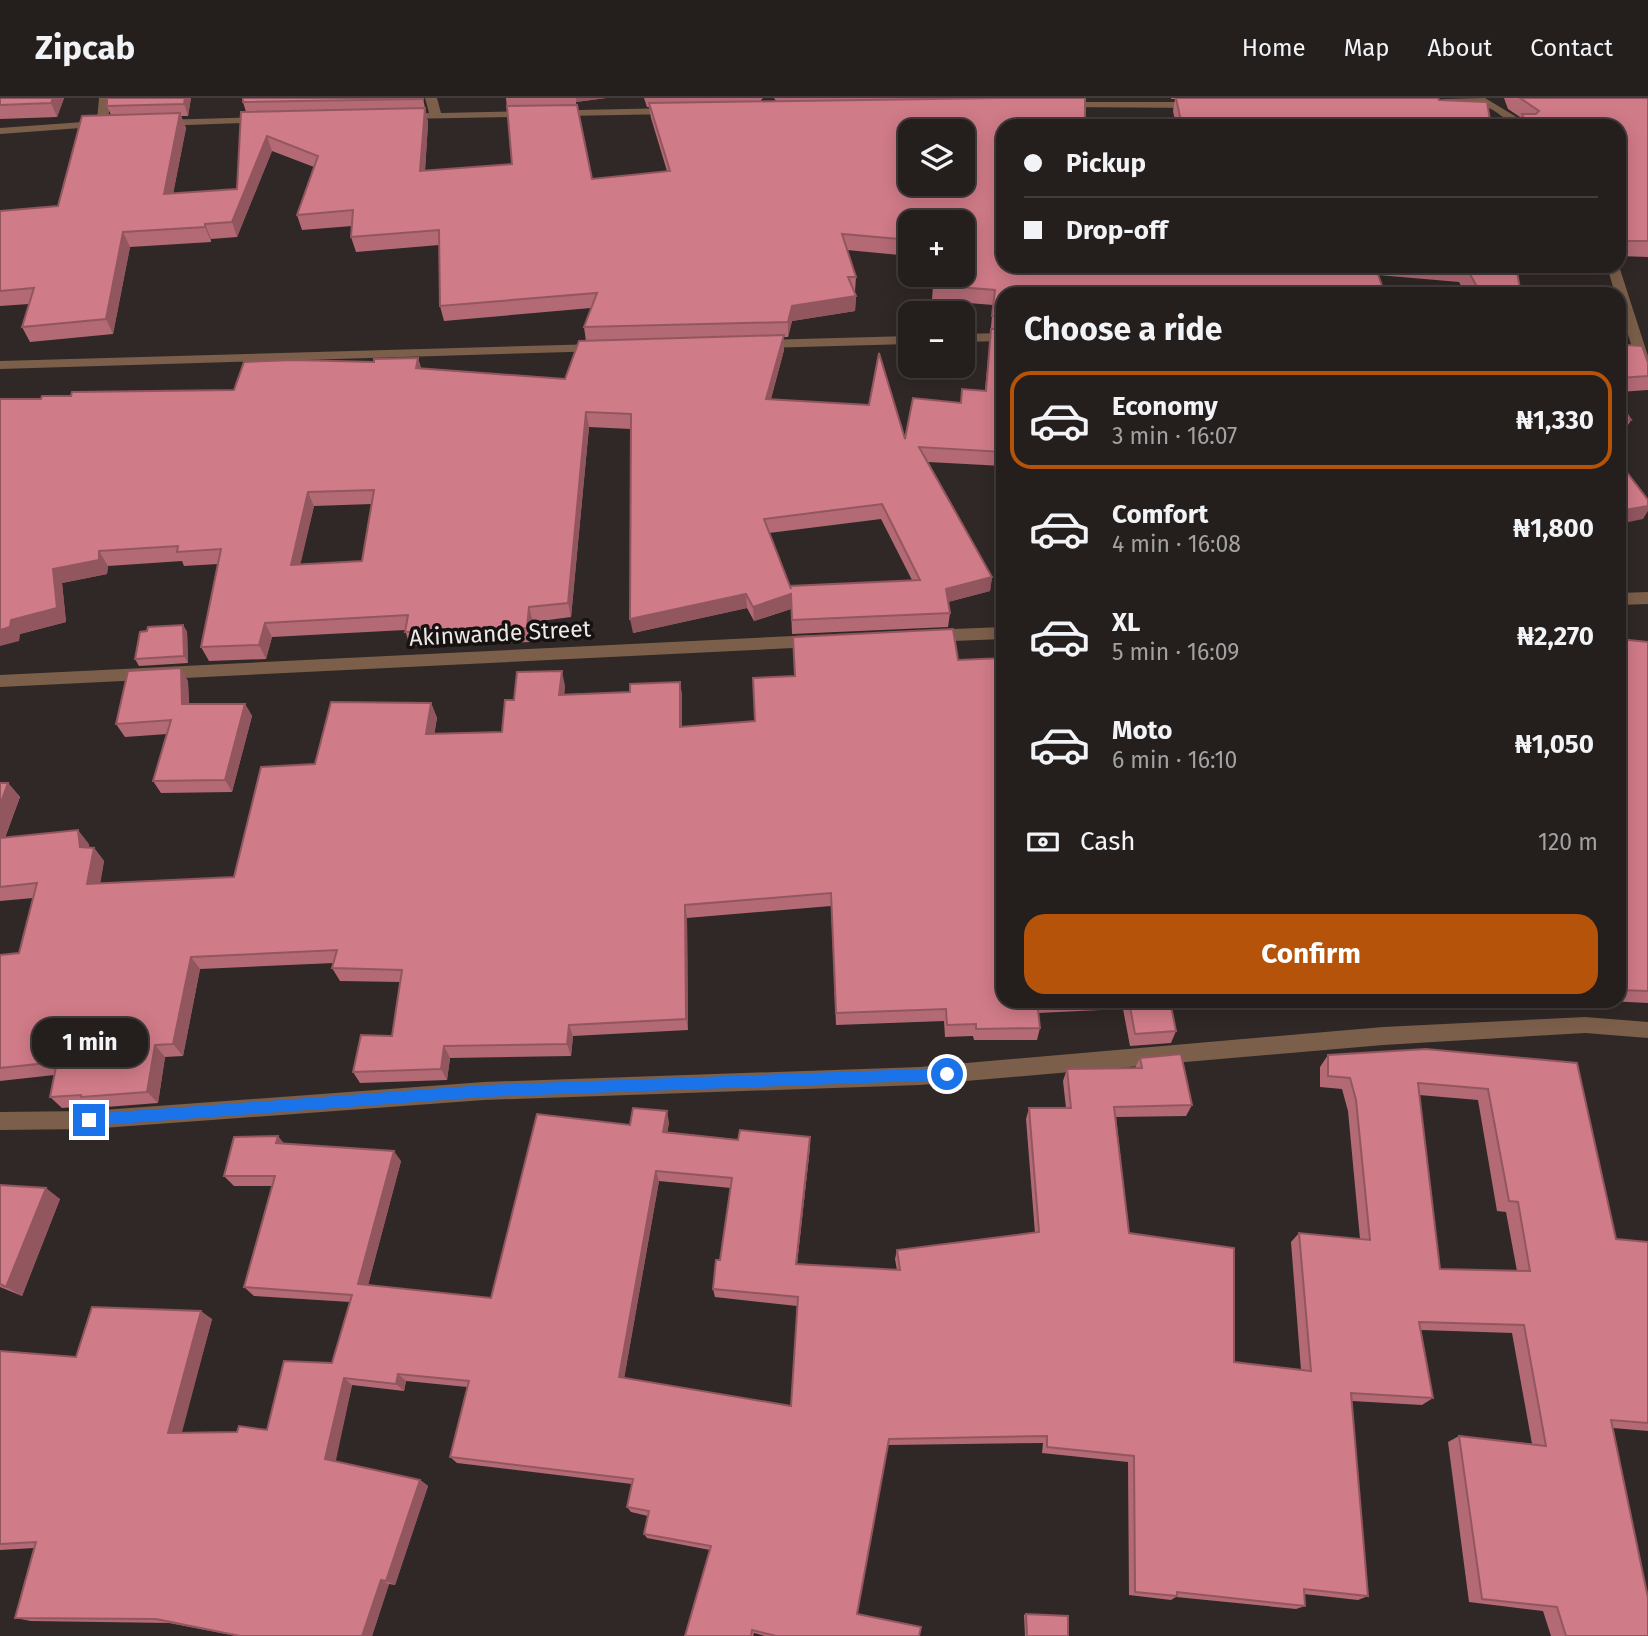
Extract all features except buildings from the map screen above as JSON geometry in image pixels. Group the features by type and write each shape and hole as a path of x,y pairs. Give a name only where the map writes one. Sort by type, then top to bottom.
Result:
{"street":[{"path":"103,124 105,98"},
{"path":"431,98 436,116"},
{"path":"1426,103 1478,100 1512,119"},
{"path":"1049,106 1130,101 1210,105"},
{"path":"394,117 691,111"},
{"path":"144,123 283,120"},
{"path":"0,131 116,124"},
{"path":"1626,313 1648,377"},
{"path":"975,338 996,337"},
{"path":"751,345 898,340"},
{"path":"0,365 615,348"},
{"path":"1626,599 1648,598"},
{"path":"906,637 996,633"},
{"name":"Akinwande Street","path":"0,681 837,640"},
{"path":"0,1121 89,1120 484,1091 920,1076 1383,1035 1585,1026 1648,1030"}],"route":[{"path":"89,1120 484,1091 947,1074"}]}
